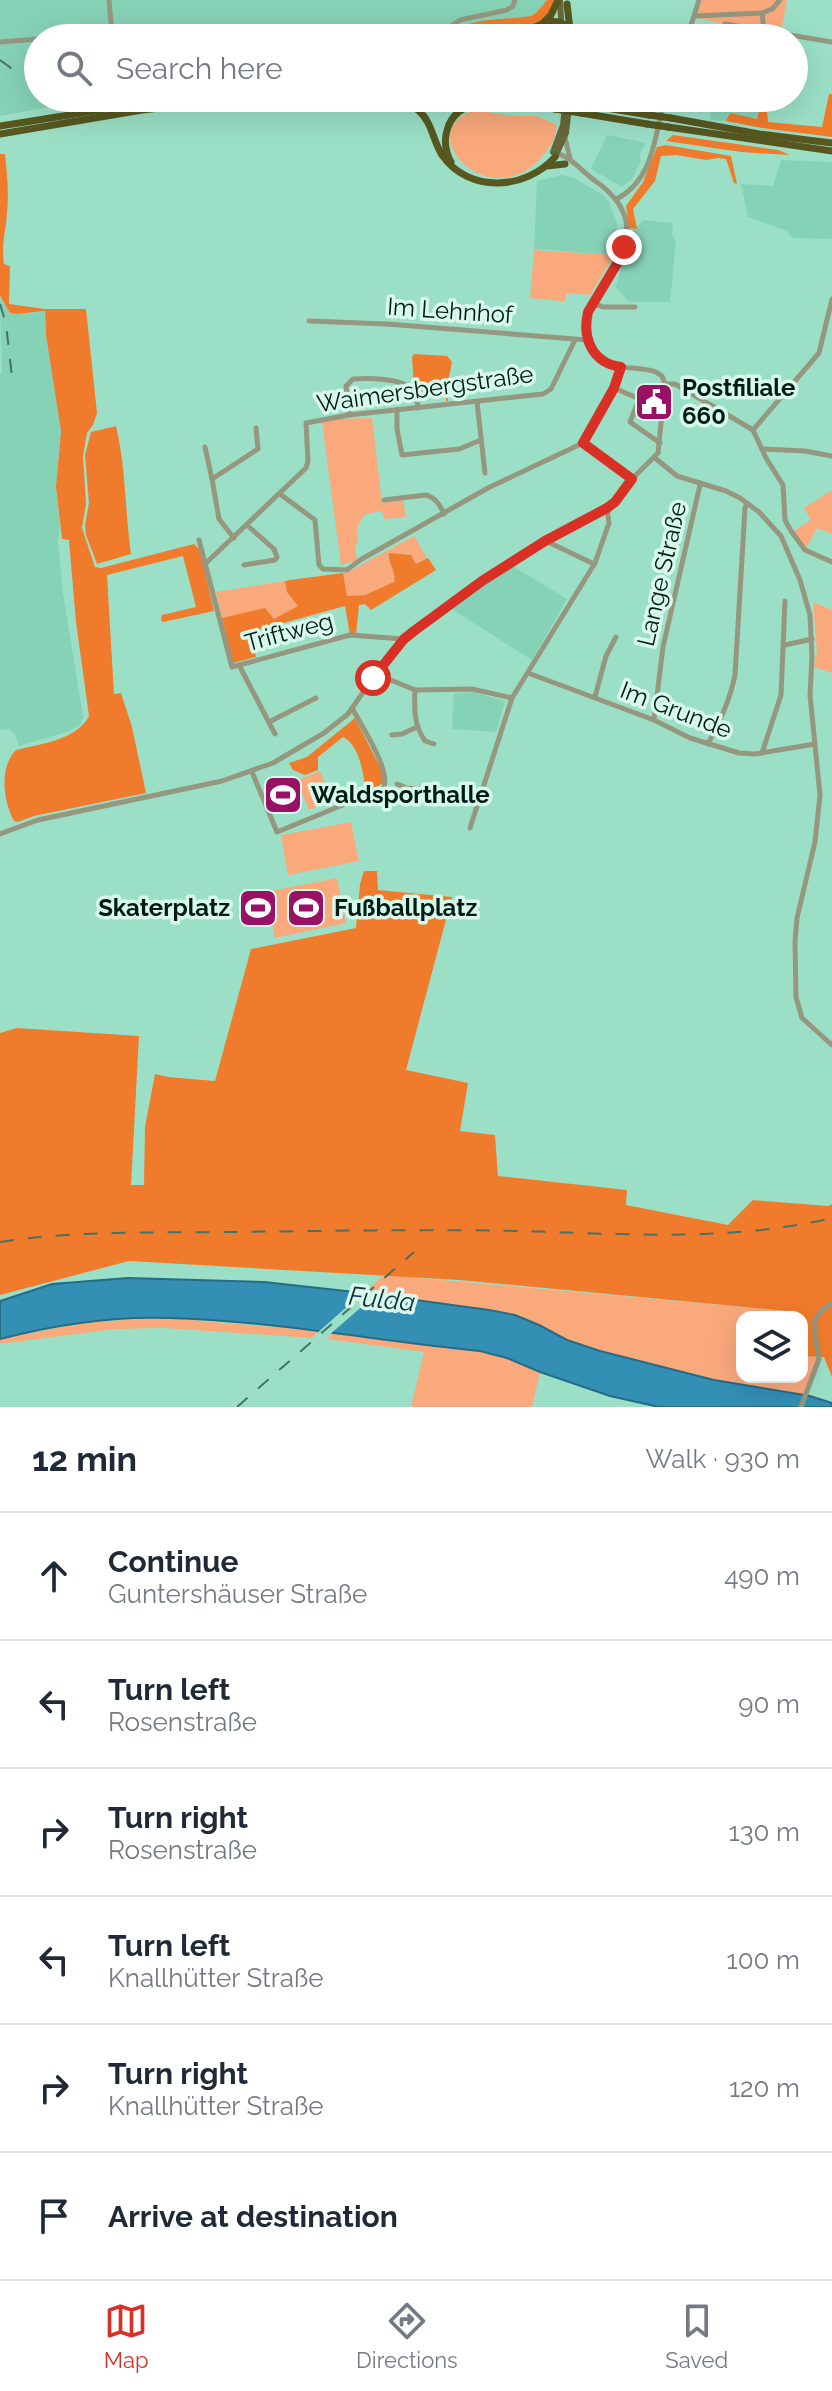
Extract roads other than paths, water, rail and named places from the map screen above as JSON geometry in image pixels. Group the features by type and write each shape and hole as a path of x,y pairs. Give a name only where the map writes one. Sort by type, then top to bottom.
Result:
{"highway":[{"path":"542,24 563,1"},
{"path":"563,1 564,24"},
{"path":"542,24 564,24"},
{"path":"0,126 88,112"},
{"path":"0,134 130,112"},
{"path":"420,112 440,152 454,167 471,177 497,183 517,181 545,167 555,154"},
{"path":"454,167 447,155 445,142 447,130 460,112"},
{"path":"598,112 647,124 832,151"},
{"path":"620,112 832,143"},
{"path":"644,112 649,115"},
{"path":"535,173 555,154"},
{"path":"545,167 569,163"}],"main road":[{"path":"563,1 564,24"},
{"path":"555,154 565,112"},
{"path":"555,154 565,138 568,112"}],"street":[{"path":"109,0 111,24"},
{"path":"692,24 699,0"},
{"path":"695,16 762,13 772,9 780,0"},
{"path":"454,24 471,16 503,11 514,3"},
{"path":"762,13 764,24"},
{"path":"808,38 832,42"},
{"path":"0,42 24,40"},
{"path":"617,199 640,181 647,167 661,112"},
{"path":"565,138 569,163"},
{"path":"0,834 38,820 222,781 252,772 299,749 324,733 352,708 404,639 482,581 545,541 607,508 655,458 660,443 663,409 665,384 662,376 649,370 603,362 587,340 586,320 626,242 625,218 617,199 555,154"},
{"path":"753,430 819,353 832,299"},
{"path":"593,303 603,307 635,307"},
{"name":"Im Lehnhof","path":"309,321 587,340"},
{"name":"Waimersbergstraße","path":"280,494 306,468 306,423 349,415 543,394 551,389 575,340"},
{"path":"205,564 280,494 315,520 319,565 323,569 347,570 488,488 583,443 614,388 621,367"},
{"path":"345,373 349,415"},
{"path":"346,386 353,379 373,378 406,385 416,395 418,408"},
{"path":"665,384 675,384 753,430 783,485 785,520 791,531 805,550 832,562"},
{"path":"614,388 663,409"},
{"path":"639,399 630,422 660,443"},
{"path":"477,402 485,473"},
{"path":"397,410 402,455 459,449 481,440"},
{"path":"212,479 258,449 256,428"},
{"path":"583,443 632,479"},
{"path":"205,447 219,519 234,538"},
{"path":"763,449 832,456"},
{"path":"655,458 677,476 726,491 769,521 786,547 810,613 810,695 820,795 815,842 797,918 796,997 802,1018 832,1045"},
{"name":"Lange Straße","path":"654,720 663,647 700,485"},
{"path":"384,500 426,495 433,497 444,514"},
{"path":"708,744 725,712 735,675 747,503"},
{"path":"470,828 512,698 594,564 609,523 607,508"},
{"path":"244,565 275,560 277,557 274,549 248,526"},
{"path":"781,536 791,531"},
{"path":"199,540 235,666 275,734"},
{"path":"786,547 798,540"},
{"path":"545,541 594,564"},
{"path":"762,753 780,702 785,601"},
{"name":"Triftweg","path":"235,666 350,635 404,639"},
{"path":"595,697 606,656 616,637"},
{"path":"785,645 812,639"},
{"name":"Im Grunde","path":"528,673 654,720 708,744 739,753 762,753 815,744"},
{"path":"376,674 415,690 472,689 512,698"},
{"path":"415,690 417,727 425,741 434,744"},
{"path":"269,722 316,698"},
{"path":"252,772 277,832 384,788 383,768 352,708"},
{"path":"392,735 417,727"},
{"path":"397,784 407,788 479,794"},
{"path":"801,1407 819,1359 815,1320 832,1303"}],"water":[{"name":"Fulda","path":"128,1278 264,1282 489,1310 515,1315 567,1340 600,1351 714,1380 810,1396 832,1403 832,1407 659,1407 610,1396 480,1351 248,1323 127,1318 63,1326 0,1339 0,1301 52,1284"}],"railway":[{"path":"0,60 11,68 24,70"},
{"path":"0,304 6,324 12,377"},
{"path":"0,1242 144,1232 450,1230 678,1235 755,1231 832,1218"},
{"path":"237,1407 414,1252"}],"place":[{"name":"Postfiliale 660","path":"654,402"},
{"name":"Waldsporthalle","path":"283,795"},
{"name":"Skaterplatz","path":"258,908"},
{"name":"Fußballplatz","path":"306,908"}]}
